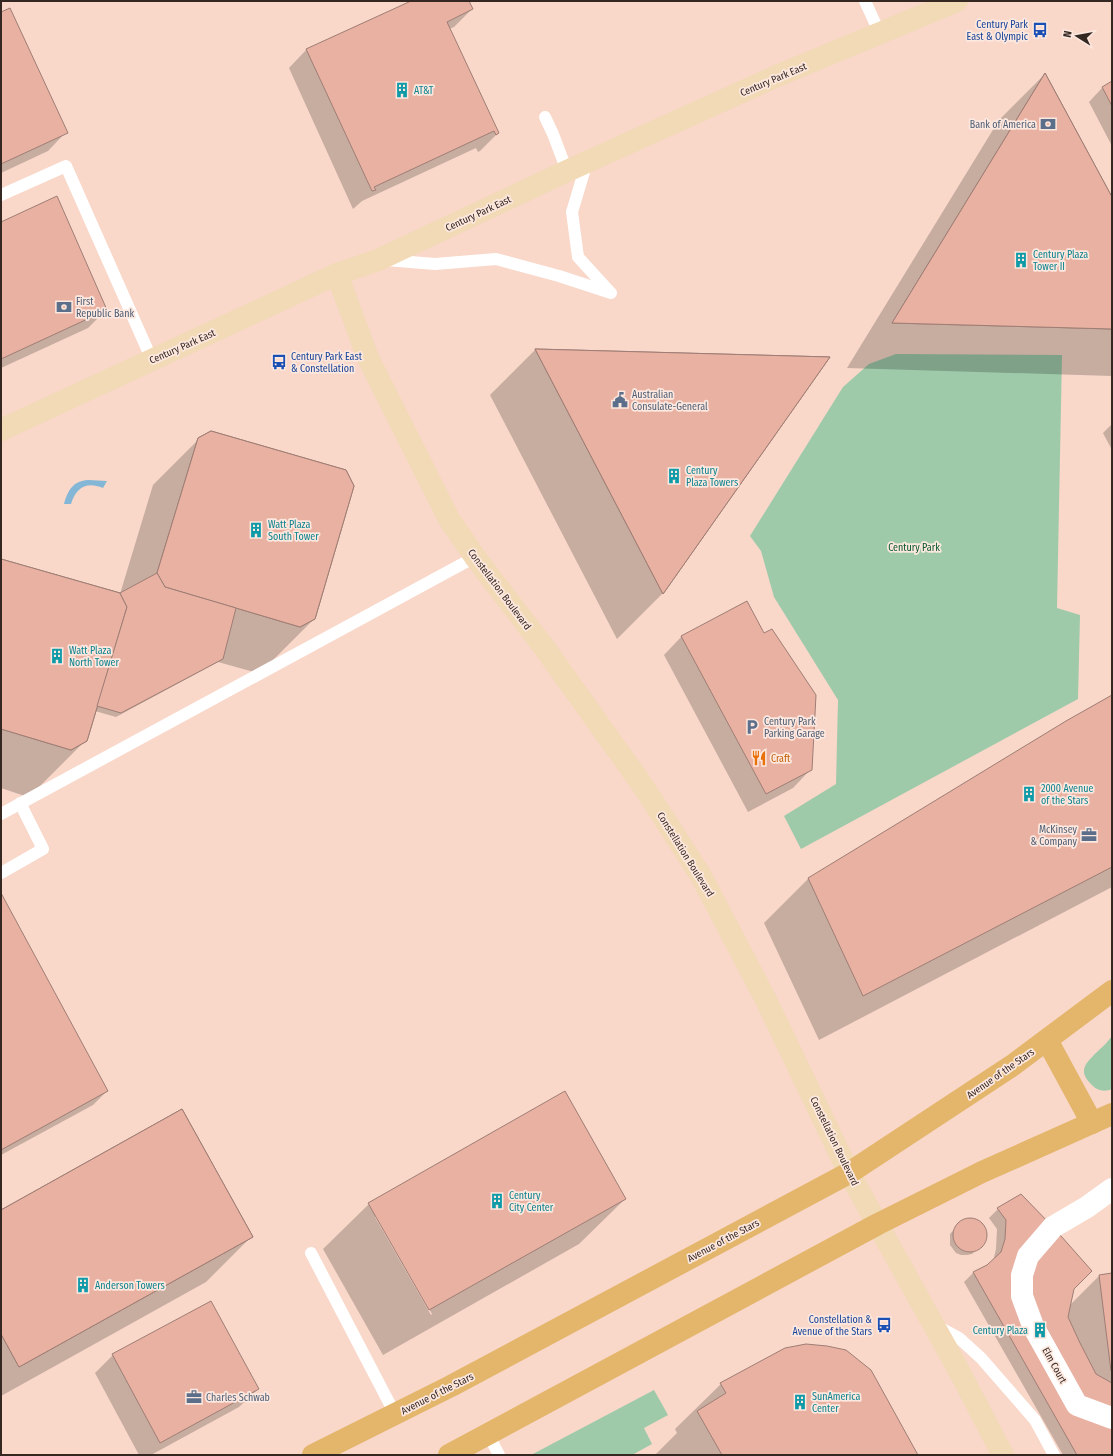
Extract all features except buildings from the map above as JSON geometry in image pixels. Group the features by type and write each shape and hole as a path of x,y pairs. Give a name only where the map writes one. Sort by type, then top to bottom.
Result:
{"main road":[{"name":"Century Park East","path":"1,430 271,306 337,274 378,260 566,171 771,79 880,34 950,2"},
{"name":"Constellation Boulevard","path":"337,274 368,358 450,519 643,786 701,876 766,1000 849,1173 934,1324 1003,1455"},
{"name":"Avenue of the Stars","path":"313,1455 451,1386 849,1173 1013,1065 1112,991"},
{"path":"1047,1040 1092,1123"},
{"path":"449,1455 878,1224 982,1172 1112,1114"}],"street":[{"name":"Elm Court","path":"1112,1189 1086,1208 1053,1227 1028,1256 1022,1275 1022,1296 1033,1326 1077,1405 1112,1418"}],"lane":[{"path":"865,1 880,34"},
{"path":"544,117 553,134 566,171"},
{"path":"378,260 435,264 496,259 559,276 611,293 578,257 572,212 587,162"},
{"path":"1,195 66,166 152,360"},
{"path":"1,814 476,557"},
{"path":"1,872 43,850 20,803"},
{"path":"310,1253 395,1414"},
{"path":"934,1324 959,1338 981,1358 1035,1420 1054,1455"},
{"path":"488,1434 498,1455"}],"green space":[{"name":"Century Park","path":"896,354 1062,355 1057,608 1080,615 1078,699 801,849 784,816 836,784 838,700 774,597 761,551 750,536 843,387 869,364"},
{"path":"1112,1036 1112,1089 1096,1089 1087,1080 1084,1070 1085,1066"},
{"path":"654,1390 668,1415 644,1428 652,1444 632,1455 531,1455"}],"water":[{"path":"88,480 107,481 103,488 92,485 82,487 73,498 71,504 64,504 67,494 75,484"}],"place":[{"name":"Century Park East & Olympic","path":"1040,30"},
{"name":"AT&T","path":"402,90"},
{"name":"Bank of America","path":"1048,124"},
{"name":"Century Plaza Tower II","path":"1021,260"},
{"name":"First Republic Bank","path":"64,307"},
{"name":"Century Park East & Constellation","path":"279,362"},
{"name":"Australian Consulate-General","path":"620,400"},
{"name":"Century Plaza Towers","path":"674,476"},
{"name":"Watt Plaza South Tower","path":"256,530"},
{"name":"Watt Plaza North Tower","path":"57,656"},
{"name":"Century Park Parking Garage","path":"752,727"},
{"name":"Craft","path":"759,758"},
{"name":"2000 Avenue of the Stars","path":"1029,794"},
{"name":"McKinsey & Company","path":"1089,835"},
{"name":"Century City Center","path":"497,1201"},
{"name":"Anderson Towers","path":"83,1285"},
{"name":"Constellation & Avenue of the Stars","path":"884,1325"},
{"name":"Century Plaza","path":"1040,1330"},
{"name":"Charles Schwab","path":"194,1397"},
{"name":"SunAmerica Center","path":"800,1402"}]}
